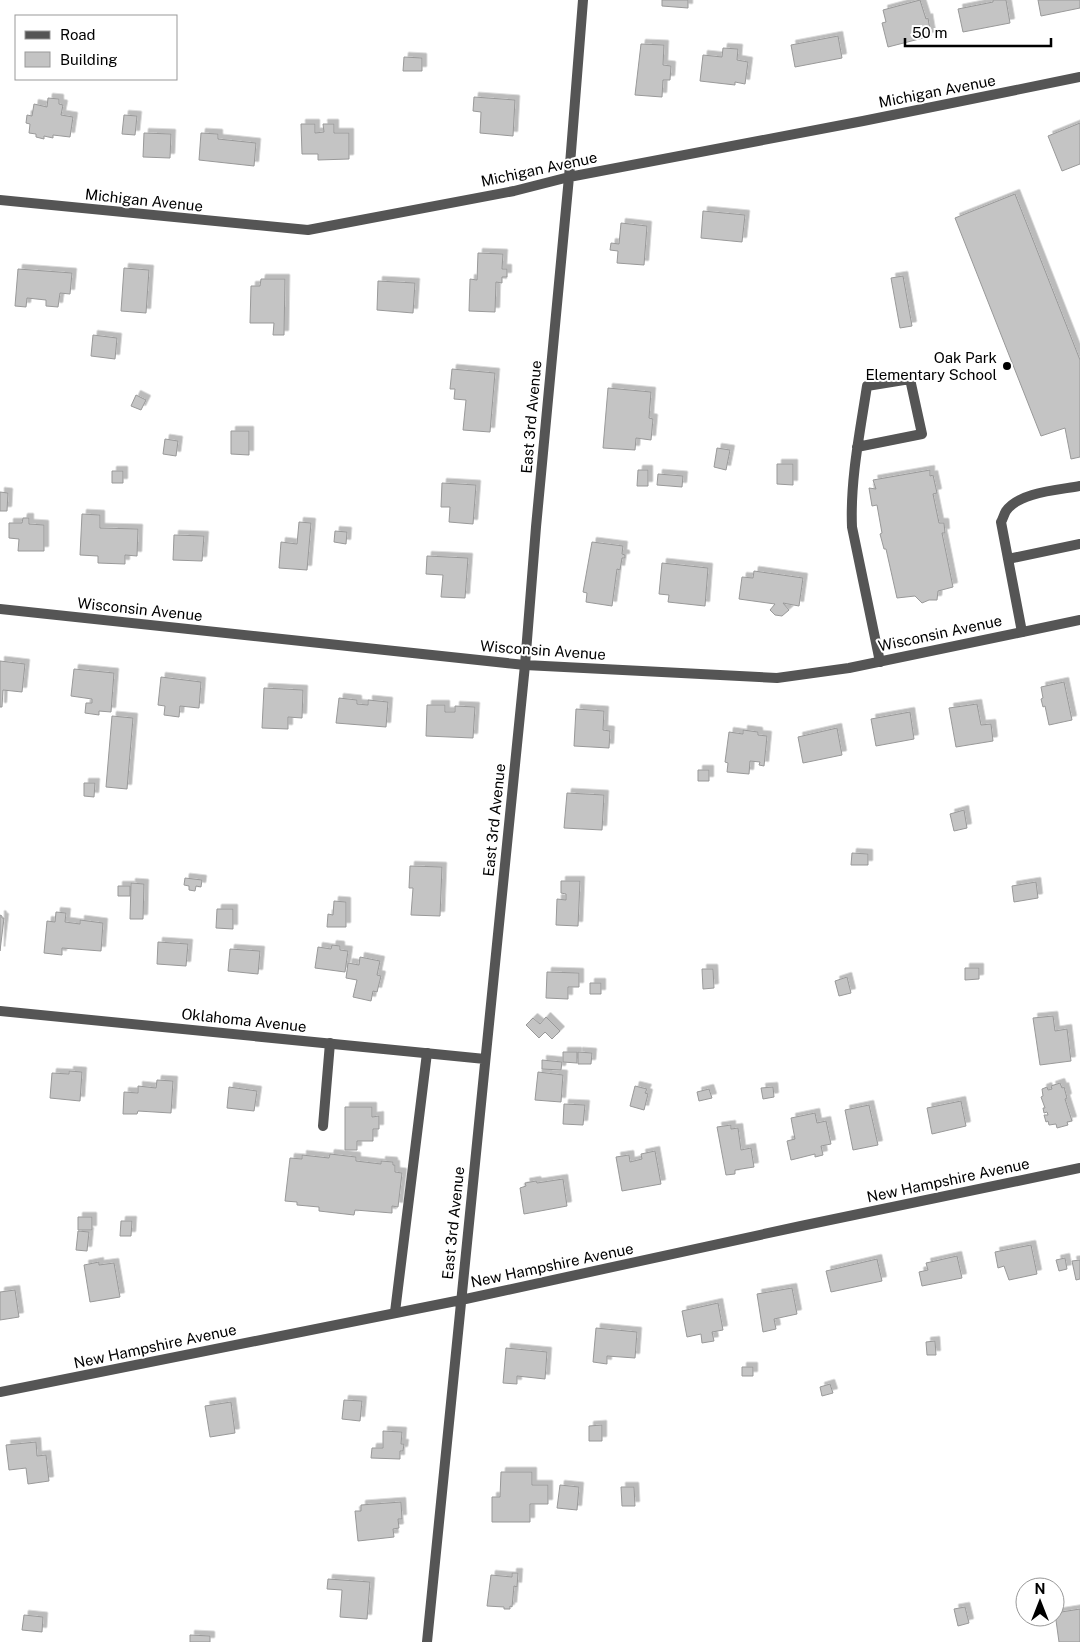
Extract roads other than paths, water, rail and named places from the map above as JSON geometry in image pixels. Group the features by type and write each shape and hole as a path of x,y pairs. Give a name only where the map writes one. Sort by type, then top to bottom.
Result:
{"street":[{"name":"East 3rd Avenue","path":"427,1642 525,665 583,0"},
{"name":"Michigan Avenue","path":"0,200 308,230 514,191 569,177 863,121 1080,77"},
{"path":"858,447 922,434 910,379 867,386 858,447 851,506 852,527 880,662"},
{"path":"1022,632 1001,522 1007,510 1016,501 1028,496 1080,486"},
{"path":"1008,559 1080,544"},
{"name":"Wisconsin Avenue","path":"0,609 525,665 777,678 880,662 1080,620"},
{"name":"Oklahoma Avenue","path":"0,1011 485,1058"},
{"path":"323,1126 330,1043"},
{"path":"396,1312 427,1053"},
{"name":"New Hampshire Avenue","path":"0,1392 461,1300 1080,1168"}],"place":[{"name":"Oak Park Elementary School","path":"1007,366"}]}
